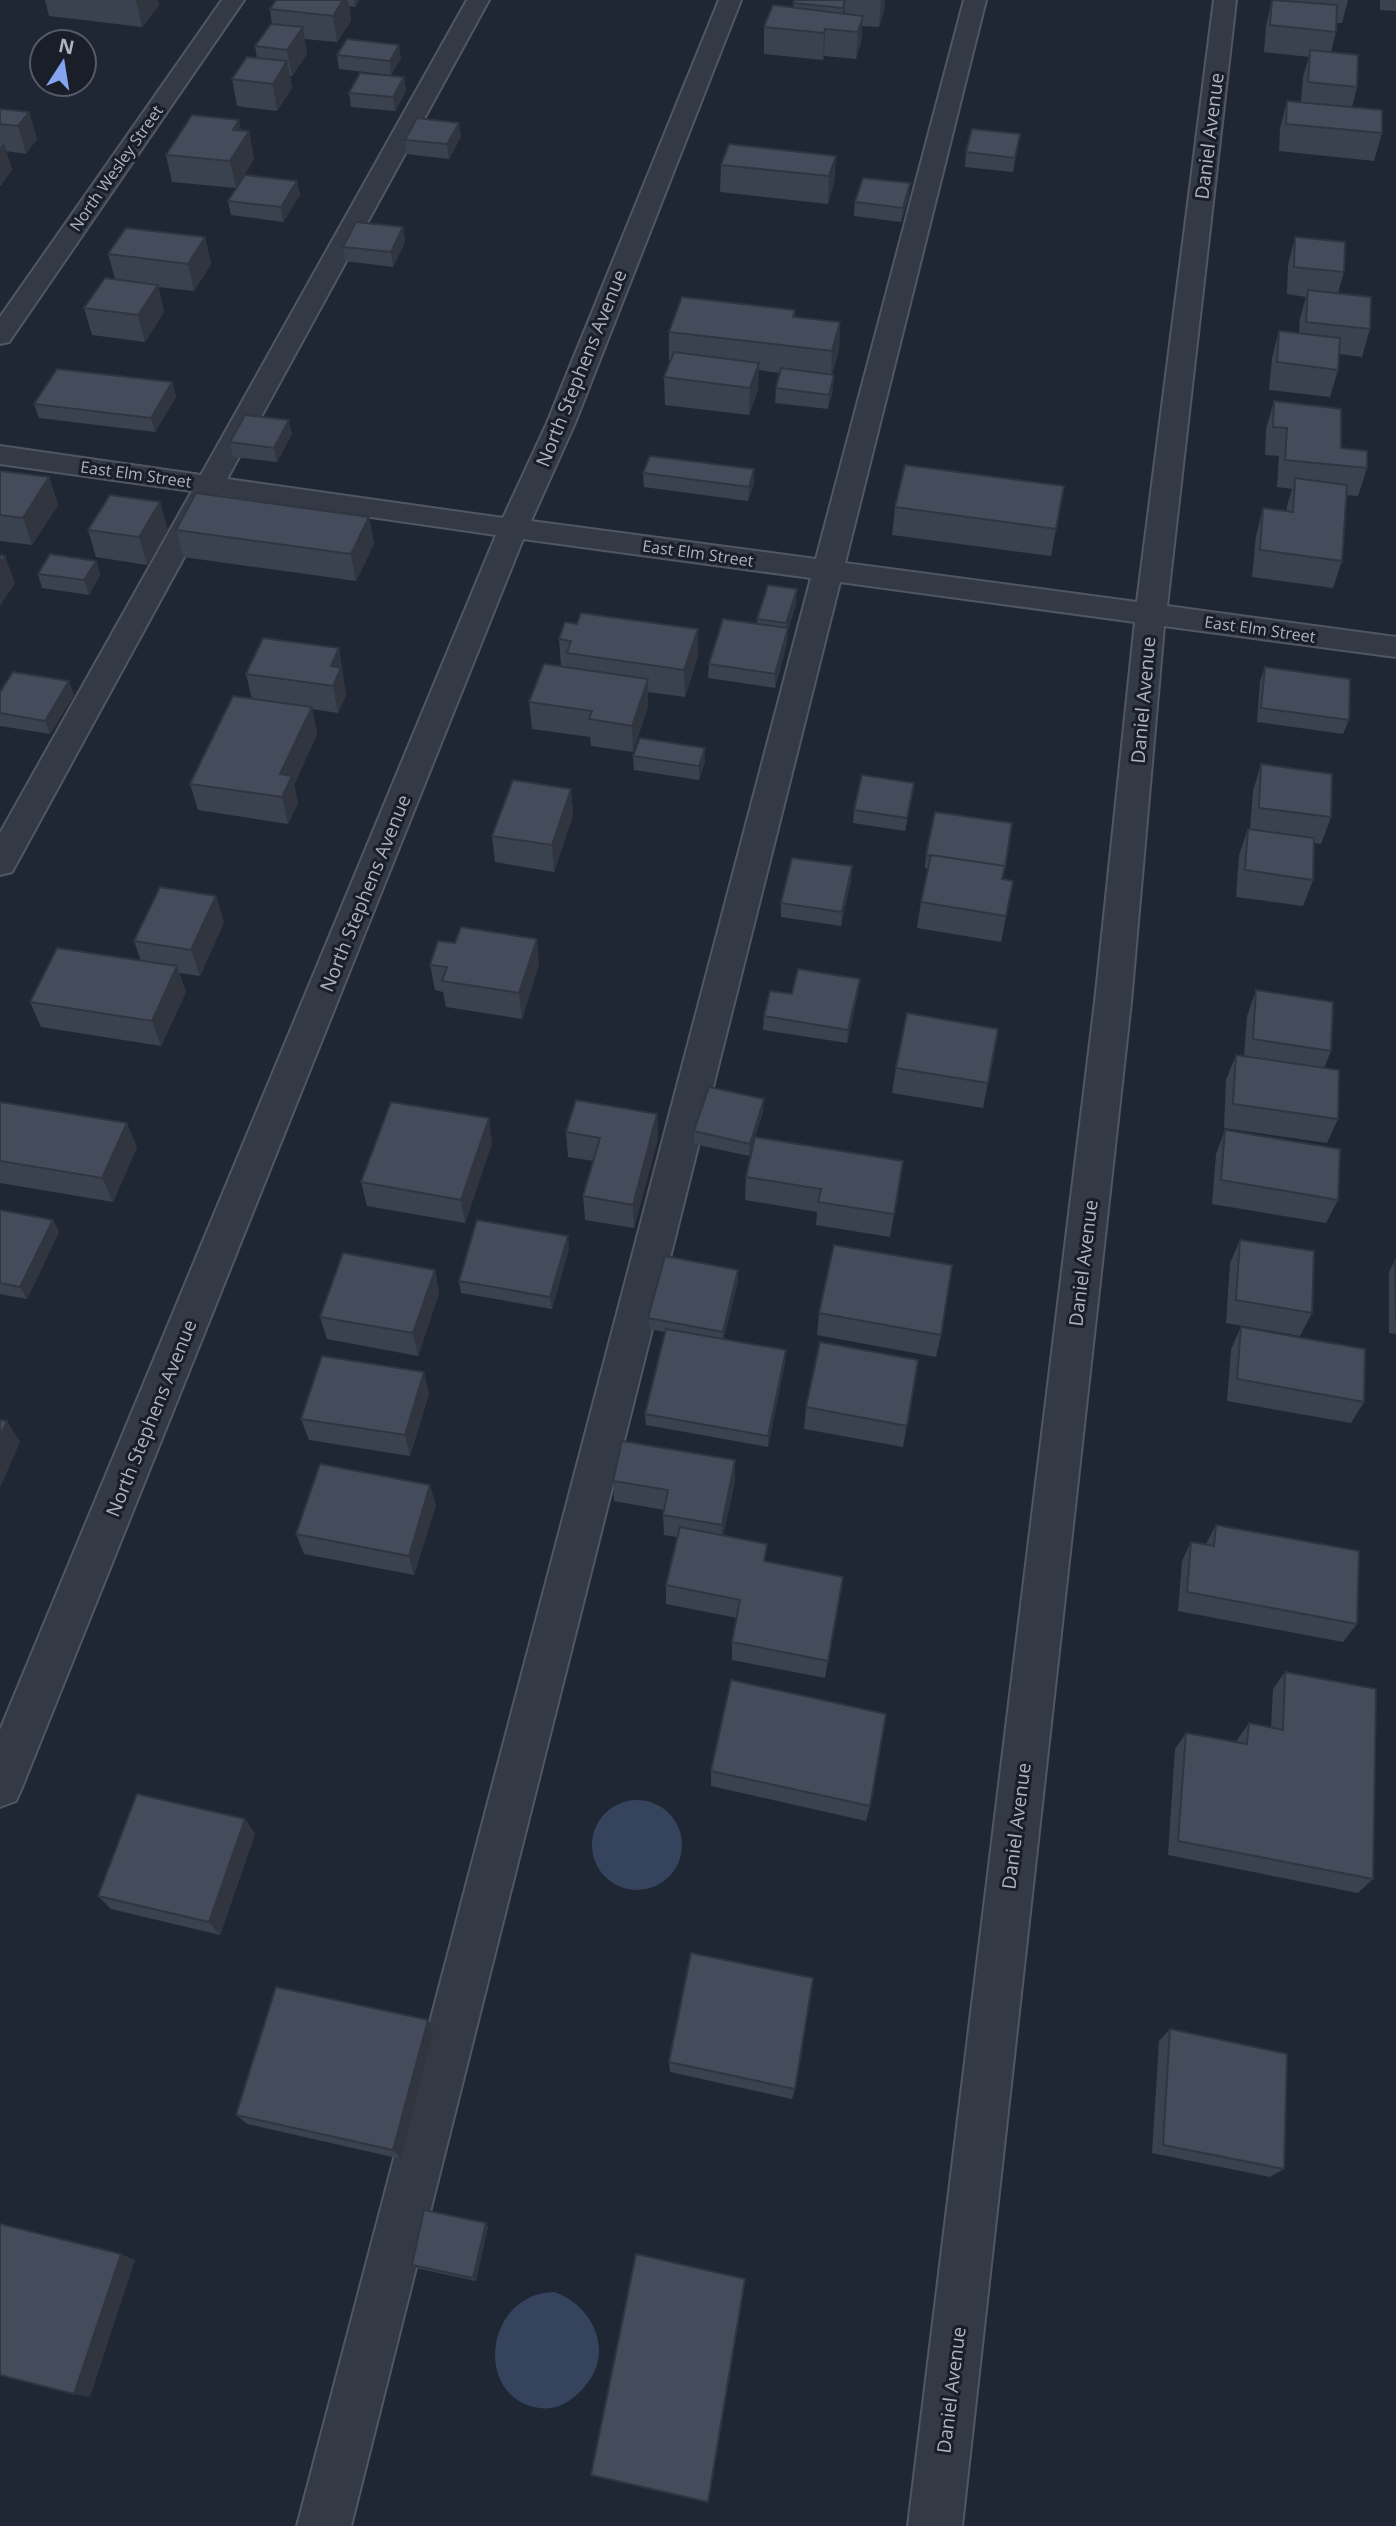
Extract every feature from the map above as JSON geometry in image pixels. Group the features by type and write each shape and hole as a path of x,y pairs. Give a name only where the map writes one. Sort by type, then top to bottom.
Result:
{"street":[{"name":"North Wesley Street","path":"0,336 233,0"},
{"path":"0,863 478,0"},
{"name":"North Stephens Avenue","path":"0,1785 513,528 561,423 730,0"},
{"path":"324,2526 975,0"},
{"name":"Daniel Avenue","path":"935,2526 1112,1016 1151,614 1225,0"},
{"name":"East Elm Street","path":"0,455 513,528 1396,647"}],"water":[{"path":"637,1800 662,1808 674,1820 682,1845 674,1870 662,1882 637,1890 612,1882 600,1870 592,1845 600,1820 612,1808"},
{"path":"554,2292 568,2298 589,2318 599,2345 598,2359 594,2373 576,2396 559,2406 539,2408 518,2400 504,2386 496,2367 495,2347 501,2327 513,2310 531,2297"}],"building":[{"path":"276,0 343,0 333,16 270,9"},
{"path":"794,0 845,0 843,8 793,3"},
{"path":"1272,0 1337,5 1336,32 1270,25"},
{"path":"773,5 863,16 858,32 825,29 824,33 764,27"},
{"path":"271,24 303,27 287,50 255,46"},
{"path":"347,39 399,45 390,61 337,55"},
{"path":"1310,50 1358,55 1357,87 1308,82"},
{"path":"247,57 287,61 273,84 232,79"},
{"path":"360,73 404,77 393,97 349,93"},
{"path":"1287,101 1382,110 1382,133 1286,124"},
{"path":"0,109 29,112 18,126 0,124"},
{"path":"192,115 239,120 233,130 249,131 230,161 166,155"},
{"path":"417,118 459,123 447,144 405,140"},
{"path":"972,129 1020,134 1015,158 966,152"},
{"path":"729,144 836,156 829,176 721,165"},
{"path":"245,175 297,181 281,207 228,201"},
{"path":"863,178 910,183 903,208 855,202"},
{"path":"356,222 403,227 391,252 343,247"},
{"path":"126,228 205,237 188,264 108,254"},
{"path":"1295,237 1345,242 1344,272 1294,267"},
{"path":"105,278 158,285 138,315 84,308"},
{"path":"1308,290 1371,297 1370,329 1306,322"},
{"path":"682,297 795,310 793,317 840,322 832,351 669,332"},
{"path":"1279,331 1340,338 1338,370 1277,362"},
{"path":"674,352 759,363 750,388 664,377"},
{"path":"781,368 834,375 829,395 776,388"},
{"path":"57,369 172,382 151,418 34,404"},
{"path":"1274,401 1341,409 1341,448 1367,451 1367,468 1285,460 1287,428 1273,427"},
{"path":"245,415 289,420 274,448 230,442"},
{"path":"650,456 754,469 749,487 643,473"},
{"path":"905,465 1064,486 1056,529 895,507"},
{"path":"0,471 49,477 23,518 0,515"},
{"path":"1295,478 1347,485 1342,561 1260,550 1263,508 1293,512"},
{"path":"196,493 369,517 351,554 176,530"},
{"path":"110,495 160,502 139,537 88,530"},
{"path":"50,554 96,561 84,580 38,574"},
{"path":"768,585 797,589 786,623 757,619"},
{"path":"581,613 698,629 684,670 567,653 571,641 559,639 565,622 577,624"},
{"path":"723,619 788,628 775,674 709,664"},
{"path":"263,638 339,648 331,666 341,668 333,686 246,674"},
{"path":"544,664 648,679 632,726 589,719 592,711 529,702"},
{"path":"1265,667 1350,679 1349,720 1261,708"},
{"path":"13,672 69,681 45,721 0,713 0,692"},
{"path":"233,696 312,707 280,774 292,776 282,797 190,784"},
{"path":"640,738 705,748 699,766 633,756"},
{"path":"1261,764 1332,774 1331,817 1259,808"},
{"path":"862,775 914,783 907,818 854,810"},
{"path":"513,780 571,789 552,845 492,836"},
{"path":"935,812 1012,823 1005,867 926,855"},
{"path":"1248,829 1314,838 1313,880 1245,870"},
{"path":"931,855 1005,866 1002,879 1013,881 1006,916 921,902"},
{"path":"792,858 852,866 842,912 781,903"},
{"path":"160,887 216,896 191,950 134,941"},
{"path":"461,927 537,939 519,993 442,981 447,967 430,965 438,941 455,943"},
{"path":"57,948 177,966 152,1021 30,1002"},
{"path":"798,969 860,979 848,1030 764,1016 770,991 792,994"},
{"path":"1256,990 1333,1002 1331,1051 1253,1039"},
{"path":"907,1013 998,1029 988,1083 896,1068"},
{"path":"1236,1055 1339,1070 1338,1119 1233,1104"},
{"path":"709,1087 764,1099 750,1144 694,1131"},
{"path":"576,1100 657,1114 633,1205 583,1196 600,1138 566,1132"},
{"path":"0,1102 127,1123 102,1178 0,1161"},
{"path":"391,1102 489,1118 461,1200 361,1182"},
{"path":"1225,1130 1340,1149 1338,1200 1221,1180"},
{"path":"755,1137 903,1161 894,1214 818,1202 821,1189 746,1177"},
{"path":"0,1210 53,1220 20,1287 0,1283"},
{"path":"477,1220 568,1236 550,1297 459,1281"},
{"path":"1240,1240 1314,1251 1312,1313 1236,1300"},
{"path":"834,1245 952,1265 941,1335 819,1313"},
{"path":"343,1253 435,1270 413,1333 320,1317"},
{"path":"665,1256 738,1270 723,1332 648,1318"},
{"path":"1395,1260 1396,1260 1396,1322"},
{"path":"1241,1327 1365,1349 1364,1402 1237,1379"},
{"path":"666,1329 786,1350 768,1436 645,1414"},
{"path":"820,1342 918,1360 907,1426 806,1407"},
{"path":"322,1356 424,1372 405,1435 301,1419"},
{"path":"0,1420 7,1421 0,1436"},
{"path":"622,1441 735,1460 722,1525 663,1515 668,1490 613,1481"},
{"path":"320,1464 430,1485 409,1556 296,1534"},
{"path":"1216,1525 1359,1551 1357,1624 1187,1592 1191,1542 1214,1546"},
{"path":"680,1527 767,1544 764,1561 843,1577 828,1661 732,1642 740,1600 666,1585"},
{"path":"1285,1672 1376,1689 1373,1879 1178,1841 1186,1733 1247,1744 1249,1723 1283,1730"},
{"path":"731,1680 886,1714 870,1806 711,1771"},
{"path":"137,1794 245,1819 209,1922 98,1896"},
{"path":"691,1953 813,1978 795,2089 669,2062"},
{"path":"276,1987 428,2020 393,2150 236,2115"},
{"path":"1170,2029 1287,2054 1284,2169 1163,2145"},
{"path":"424,2210 486,2223 473,2278 412,2265"},
{"path":"0,2224 121,2254 74,2394 0,2375"},
{"path":"636,2254 745,2279 708,2502 591,2475"}]}
